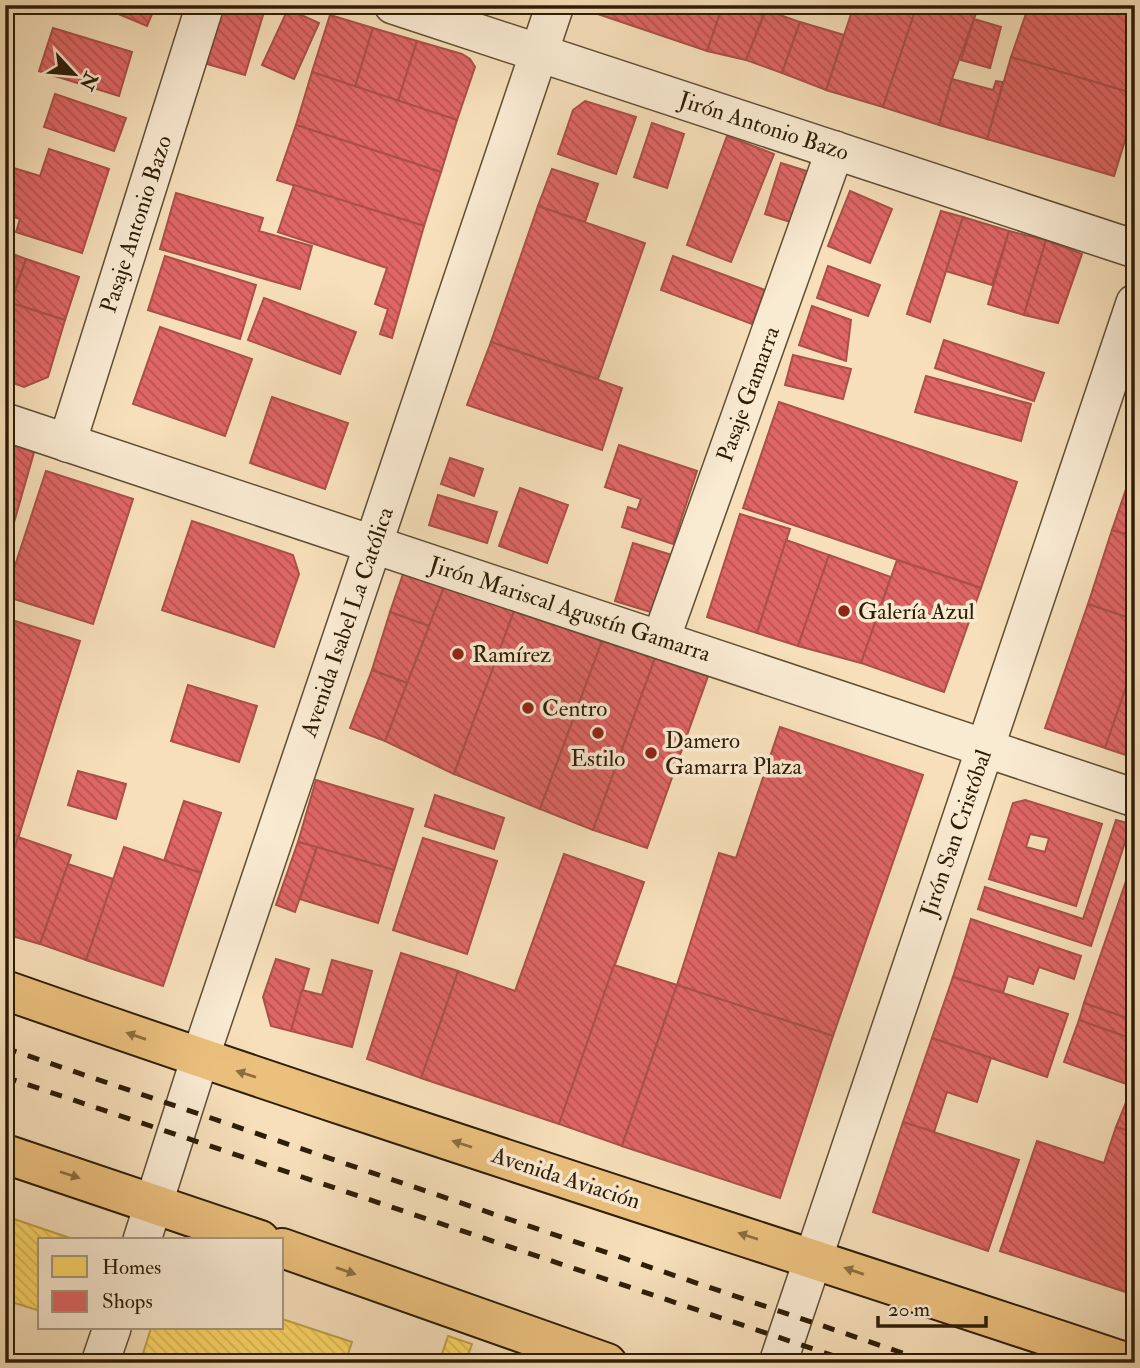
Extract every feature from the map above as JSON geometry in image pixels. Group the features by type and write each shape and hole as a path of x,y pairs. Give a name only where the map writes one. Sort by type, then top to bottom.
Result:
{"main road":[{"name":"Avenida Aviación","path":"5,990 200,1058 813,1257 1128,1363"},
{"path":"5,1154 254,1238"},
{"path":"284,1249 607,1363"}],"street":[{"name":"Pasaje Antonio Bazo","path":"66,443 205,5"},
{"name":"Jirón Antonio Bazo","path":"393,5 1135,249"},
{"name":"Avenida Isabel La Católica","path":"143,1238 200,1058 555,5"},
{"name":"Pasaje Gamarra","path":"660,639 835,150"},
{"name":"Jirón San Cristóbal","path":"778,1363 1135,303"},
{"name":"Jirón Mariscal Agustín Gamarra","path":"5,422 1135,798"},
{"path":"100,1363 111,1330"}],"building: Homes":[{"path":"5,1216 70,1238 38,1238 38,1310 5,1300"},
{"path":"284,1320 352,1342 345,1363 140,1363 150,1330 284,1330"},
{"path":"448,1336 472,1344 465,1363 439,1363"}],"building: Shops":[{"path":"97,5 156,5 147,26"},
{"path":"214,5 266,5 245,75 197,61"},
{"path":"594,5 723,5 707,51 592,12"},
{"path":"723,5 767,5 746,60 707,51"},
{"path":"854,5 917,5 883,107 826,90"},
{"path":"917,5 979,5 952,79 939,125 883,107"},
{"path":"1029,5 1122,5 1135,9 1135,94 1011,57"},
{"path":"288,9 319,23 294,79 262,65"},
{"path":"766,10 800,22 782,73 746,60"},
{"path":"330,15 373,28 355,87 312,72"},
{"path":"974,19 1001,27 990,68 961,60"},
{"path":"800,22 844,35 826,90 782,73"},
{"path":"53,28 132,52 119,96 39,71"},
{"path":"373,28 417,41 398,101 355,87"},
{"path":"417,41 462,54 470,59 475,67 457,120 398,101"},
{"path":"1011,57 1135,94 1135,108 1114,176 987,139"},
{"path":"312,72 457,120 441,172 296,125"},
{"path":"952,79 993,90 996,81 1003,82 987,139 939,125"},
{"path":"55,94 126,118 114,151 44,127"},
{"path":"585,101 636,117 616,174 558,154 573,110"},
{"path":"652,123 684,134 667,188 634,177"},
{"path":"296,125 441,172 424,226 277,180"},
{"path":"727,136 774,154 731,262 687,245"},
{"path":"49,149 109,169 82,253 16,232 20,219 5,214 7,166 40,176"},
{"path":"781,163 816,174 800,225 765,214"},
{"path":"552,169 598,184 585,222 538,206"},
{"path":"294,185 424,226 392,338 380,334 388,309 375,304 387,268 278,232"},
{"path":"850,191 892,209 870,263 828,246"},
{"path":"176,193 263,218 259,231 312,246 300,289 160,249"},
{"path":"538,206 645,243 598,379 491,342"},
{"path":"941,211 963,217 930,322 907,314"},
{"path":"963,217 1009,231 992,285 946,271"},
{"path":"1009,231 1046,240 1024,315 988,304"},
{"path":"1046,240 1082,254 1058,323 1024,315"},
{"path":"5,251 26,259 5,316"},
{"path":"165,256 256,285 240,339 148,310"},
{"path":"673,256 765,290 752,324 661,290"},
{"path":"26,259 79,277 65,320 11,303"},
{"path":"828,266 880,285 868,316 817,298"},
{"path":"264,298 356,332 340,374 248,340"},
{"path":"11,303 65,320 48,377 24,387 5,380 5,318"},
{"path":"812,306 851,320 846,361 799,345"},
{"path":"160,327 252,359 225,436 133,404"},
{"path":"944,340 1044,373 1034,401 935,368"},
{"path":"491,342 622,388 602,450 467,405"},
{"path":"793,355 851,369 843,399 785,385"},
{"path":"926,376 1031,404 1021,441 915,412"},
{"path":"272,397 348,423 325,489 250,463"},
{"path":"779,402 1017,482 981,588 743,508"},
{"path":"5,440 35,449 5,554"},
{"path":"619,445 697,471 673,544 622,527 628,507 637,510 641,499 605,487"},
{"path":"450,458 483,469 474,496 441,484"},
{"path":"1135,463 1135,537 1112,530"},
{"path":"46,471 133,499 93,624 5,596"},
{"path":"520,488 568,505 547,563 499,546"},
{"path":"438,495 497,512 487,543 429,525"},
{"path":"740,514 790,529 757,633 707,617"},
{"path":"192,521 293,555 299,574 274,647 162,610"},
{"path":"1112,530 1135,537 1135,620 1088,604"},
{"path":"786,540 829,555 798,646 757,633"},
{"path":"633,543 675,556 657,614 615,601"},
{"name":"Galería Azul","path":"829,555 891,577 861,663 798,646"},
{"path":"897,560 981,588 944,692 861,663"},
{"path":"403,574 444,587 429,626 390,612"},
{"name":"Ramírez","path":"444,587 514,611 454,774 385,741"},
{"path":"1088,604 1135,620 1135,661 1105,748 1045,728"},
{"name":"Centro","path":"514,611 602,641 540,809 454,774"},
{"path":"390,612 429,626 407,683 372,670"},
{"path":"5,618 80,641 5,880"},
{"name":"Estilo","path":"602,641 655,658 593,830 540,809"},
{"name":"Damero Gamarra Plaza","path":"655,658 708,676 647,848 593,830"},
{"path":"1135,661 1135,758 1105,748"},
{"path":"372,670 407,683 385,741 350,728"},
{"path":"188,685 257,706 239,762 171,741"},
{"path":"780,727 923,775 833,1036 677,985 719,853 736,858"},
{"path":"78,771 126,784 116,819 68,805"},
{"path":"316,780 413,809 394,870 298,842"},
{"path":"435,795 504,818 494,849 425,826"},
{"path":"1025,800 1102,824 1076,906 989,879 1013,803","holes":["1030,834 1049,838 1045,852 1026,847"]},
{"path":"184,801 221,813 201,873 164,861"},
{"path":"1116,820 1131,824 1091,946 978,909 985,887 1083,919"},
{"path":"18,837 71,855 40,944 5,934 5,880"},
{"path":"423,838 497,861 467,954 393,930"},
{"path":"298,842 317,847 295,912 276,905"},
{"path":"124,847 201,873 163,986 86,960"},
{"path":"317,847 394,870 378,923 300,899"},
{"path":"564,854 644,882 559,1124 421,1078 458,971 515,991"},
{"path":"1135,855 1135,1021 1084,1003"},
{"path":"68,864 113,879 86,960 40,944"},
{"path":"971,919 1081,956 1074,979 1039,967 1033,984 1008,976 1003,993 953,977"},
{"path":"401,953 458,971 421,1078 367,1059"},
{"path":"276,959 309,969 291,1031 271,1026 263,997"},
{"path":"332,960 372,971 352,1047 291,1031 302,990 322,995"},
{"path":"614,965 677,985 622,1146 559,1124"},
{"path":"953,977 1068,1014 1047,1077 932,1038"},
{"path":"677,985 833,1036 780,1198 622,1146"},
{"path":"1084,1003 1135,1021 1135,1040 1079,1020"},
{"path":"1079,1020 1135,1040 1135,1080 1132,1086 1064,1062"},
{"path":"932,1038 991,1058 977,1102 947,1092 934,1132 903,1122"},
{"path":"1135,1080 1135,1133 1116,1127"},
{"path":"903,1122 1019,1160 988,1251 873,1212"},
{"path":"1116,1127 1135,1133 1135,1295 1000,1251 1037,1141 1104,1163"}],"railway":[{"path":"5,1048 932,1363"},
{"path":"5,1077 855,1363"}],"place":[{"name":"Galería Azul","path":"844,611"},
{"name":"Ramírez","path":"458,654"},
{"name":"Centro","path":"528,708"},
{"name":"Estilo","path":"598,733"},
{"name":"Damero Gamarra Plaza","path":"651,753"}]}
